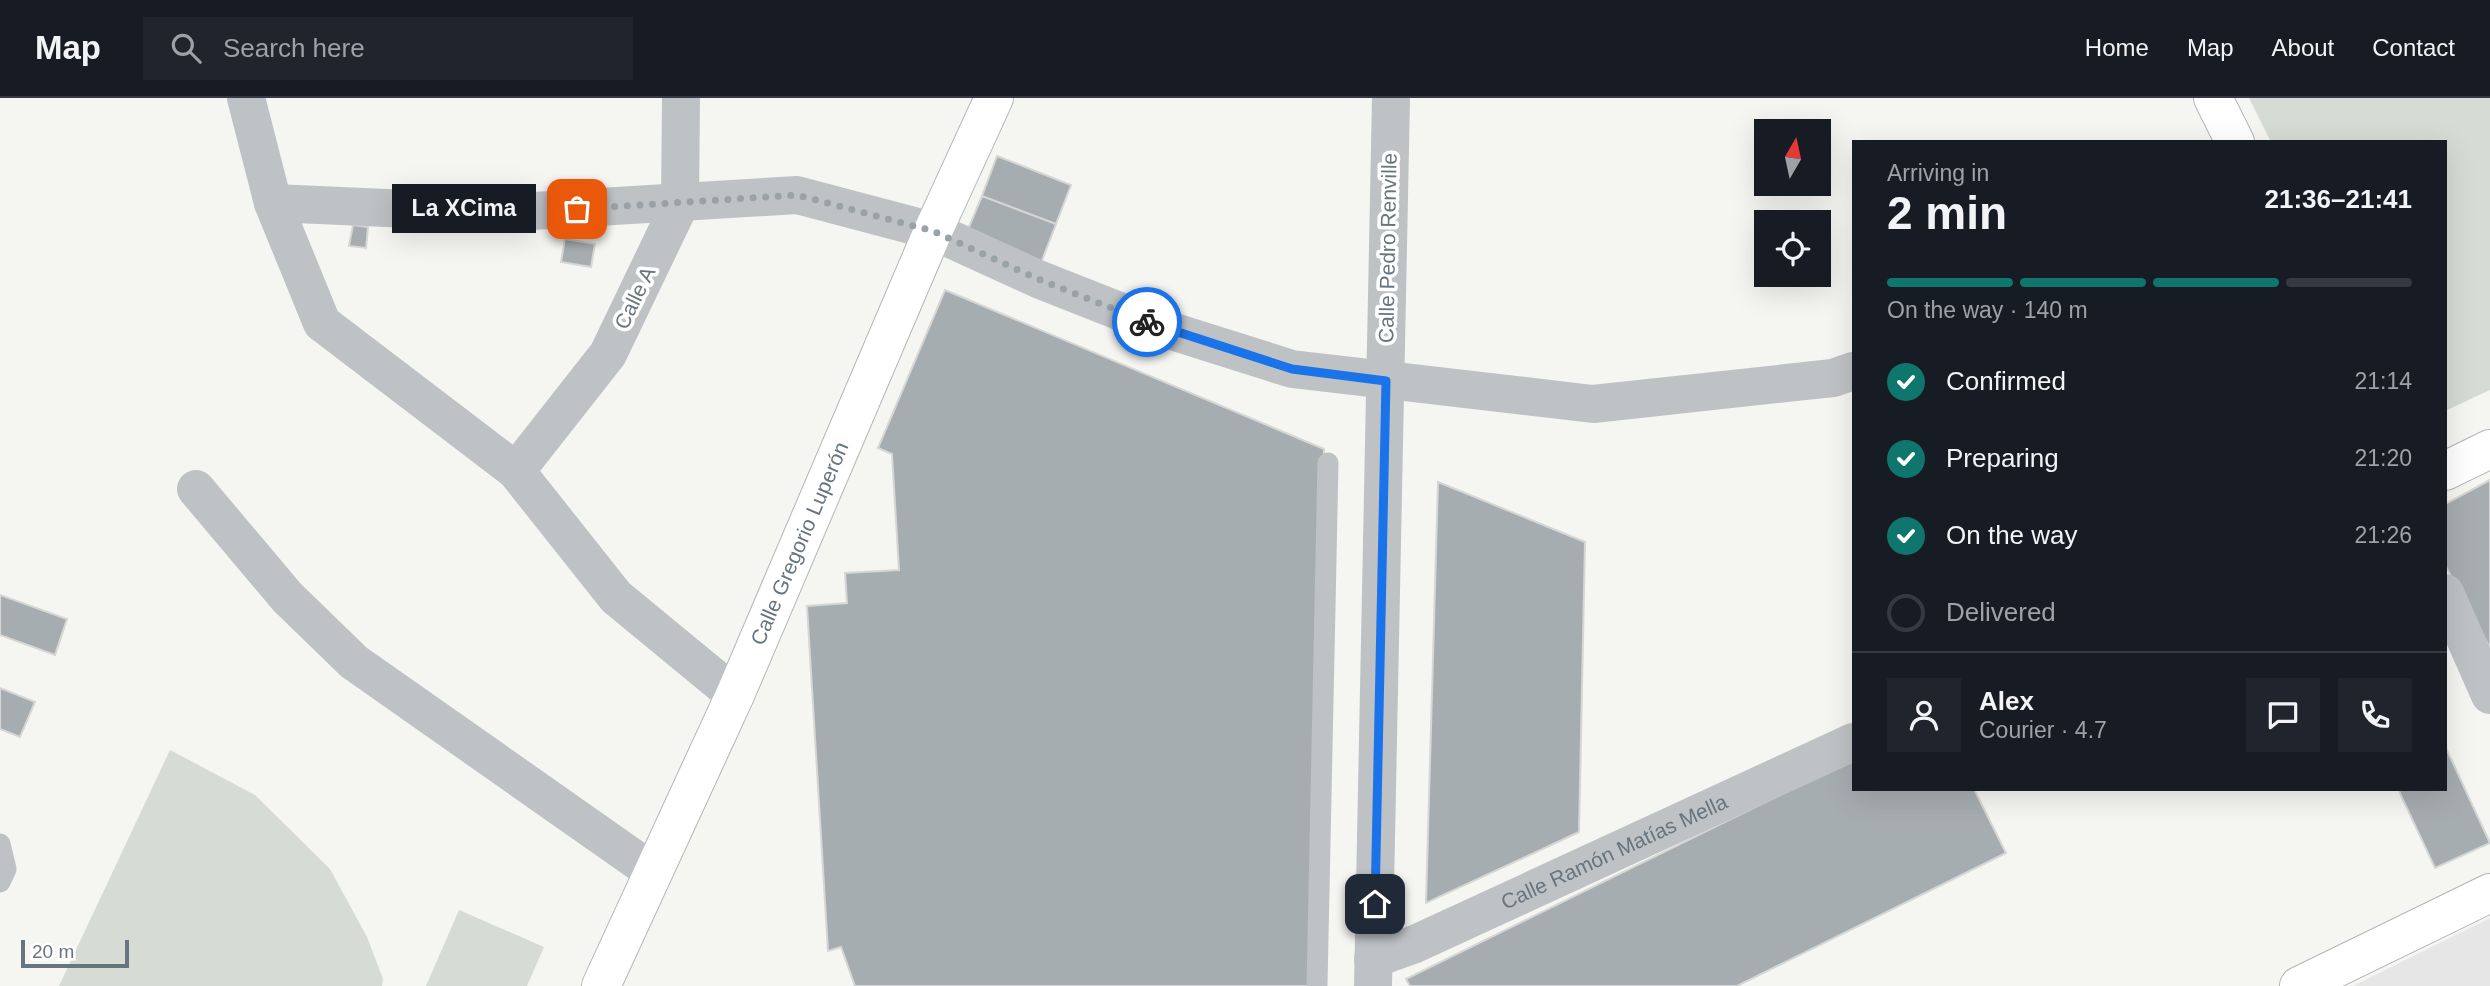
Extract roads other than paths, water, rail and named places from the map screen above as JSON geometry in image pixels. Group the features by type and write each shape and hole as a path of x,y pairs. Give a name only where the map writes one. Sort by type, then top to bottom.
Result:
{"street":[{"path":"246,98 273,203 321,323 516,471 616,597 735,695"},
{"name":"Calle A","path":"516,471 608,354 680,204 681,98"},
{"name":"Calle Gregorio Luperón","path":"601,986 735,695 933,231 994,98"},
{"name":"Calle Pedro Renville","path":"1373,972 1391,98"},
{"path":"2213,98 2234,140"},
{"path":"273,203 500,213 797,195 933,231 1038,279 1161,328 1292,369 1593,404 1833,378 1852,371"},
{"path":"2447,470 2490,449"},
{"path":"197,489 287,597 354,662 653,872"},
{"path":"2447,598 2490,695"},
{"name":"Calle Ramón Matías Mella","path":"1373,972 1415,944 1852,742"},
{"path":"2299,986 2490,893"}],"lane":[{"path":"1317,986 1328,463"},
{"path":"0,844 6,869 0,882"}],"place":[{"name":"La XCima","path":"577,209"}]}
